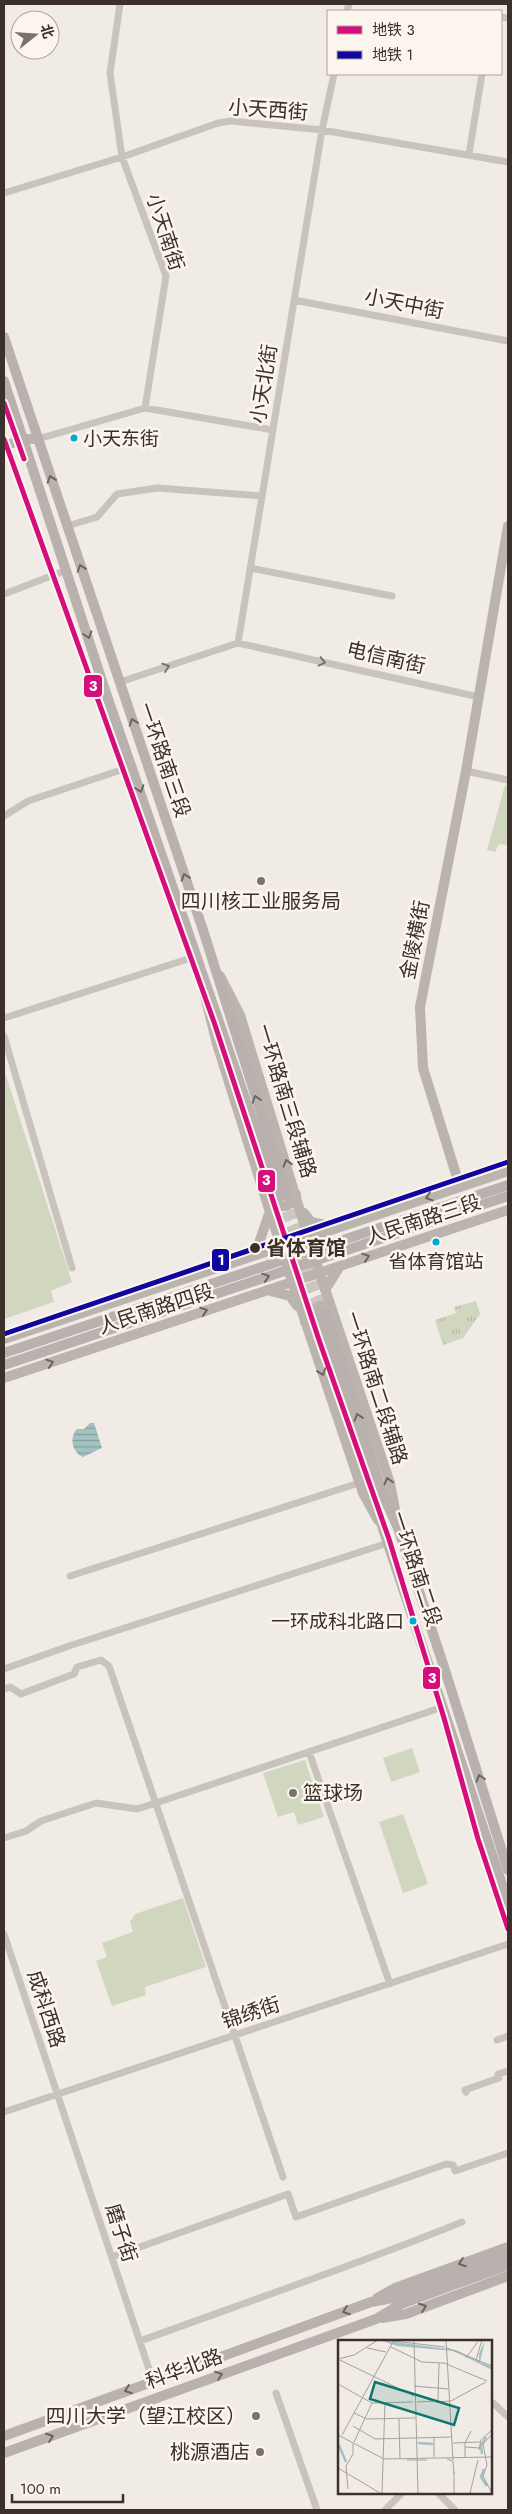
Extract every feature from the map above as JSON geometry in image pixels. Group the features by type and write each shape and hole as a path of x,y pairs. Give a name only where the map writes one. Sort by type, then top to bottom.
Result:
{"main road":[{"name":"一环路南三段","path":"4,337 211,956 287,1195"},
{"name":"一环路南三段","path":"4,381 193,956 287,1195"},
{"path":"57,539 60,530 68,530"},
{"name":"人民南路三段","path":"314,1255 508,1185"},
{"name":"人民南路三段","path":"314,1255 508,1196"},
{"path":"287,1264 314,1255"},
{"name":"人民南路四段","path":"4,1353 287,1264"},
{"name":"人民南路四段","path":"4,1365 287,1264"},
{"name":"一环路南二段","path":"324,1312 383,1495 398,1528 495,1824 508,1870"},
{"name":"一环路南二段","path":"324,1312 384,1532 508,1902"},
{"name":"科华北路","path":"371,2302 395,2288 508,2246"},
{"name":"科华北路","path":"4,2436 371,2302 398,2297 508,2257"},
{"name":"科华北路","path":"376,2319 401,2304 508,2265"},
{"name":"科华北路","path":"4,2454 376,2319 406,2314 508,2276"}],"street":[{"name":"小天南街","path":"120,4 110,73 122,157 166,276 145,408"},
{"name":"小天北街","path":"238,643 322,130 334,75"},
{"path":"469,154 482,75"},
{"name":"小天西街","path":"4,193 122,157 218,123 231,121 322,130 508,162"},
{"name":"小天中街","path":"294,300 508,341"},
{"path":"4,446 24,439 38,440 145,408 273,430"},
{"path":"68,530 97,516 117,494 157,488 262,496"},
{"path":"479,697 508,526"},
{"path":"250,568 392,596"},
{"path":"4,594 67,570"},
{"path":"120,682 238,643"},
{"name":"电信南街","path":"238,643 479,697"},
{"name":"金陵横街","path":"460,1187 423,1068 419,1020 479,697"},
{"path":"4,816 28,801 132,766"},
{"path":"466,769 508,776"},
{"path":"466,769 508,780"},
{"path":"4,1018 193,956 217,1044 292,1282 359,1483 384,1532"},
{"path":"4,1036 72,1268"},
{"name":"人民南路三段","path":"308,1238 508,1171"},
{"path":"267,1199 272,1206 286,1206 296,1200 287,1195"},
{"name":"一环路南三段辅路","path":"287,1195 301,1209 314,1255"},
{"path":"301,1209 311,1222 338,1228"},
{"path":"246,1258 257,1249 270,1210"},
{"name":"人民南路三段","path":"320,1273 508,1210"},
{"name":"人民南路四段","path":"4,1339 308,1238"},
{"name":"一环路南二段辅路","path":"314,1255 325,1290 324,1312"},
{"path":"325,1290 340,1266"},
{"name":"人民南路四段","path":"4,1378 320,1273"},
{"path":"266,1290 290,1296 304,1318"},
{"path":"304,1318 315,1308 325,1304 324,1312"},
{"path":"70,1576 359,1483"},
{"path":"4,1669 69,1646 388,1543"},
{"path":"4,1689 10,1687 21,1694 74,1674 77,1667 101,1660 109,1666 282,2177"},
{"path":"4,1838 26,1831 41,1820 96,1803 137,1809 443,1707"},
{"path":"309,1752 390,1984"},
{"path":"495,1824 508,1856"},
{"path":"484,1833 500,1902 508,1926"},
{"name":"成科西路","path":"4,1934 58,2094"},
{"name":"锦绣街","path":"4,2112 508,1944"},
{"path":"497,2040 508,2036"},
{"path":"466,2092 465,2090 499,2078 498,2074 508,2071"},
{"name":"磨子街","path":"58,2094 153,2381"},
{"path":"112,2257 288,2194 296,2217 446,2164 452,2165 455,2171 508,2153"},
{"path":"140,2342 284,2288 352,2266 462,2222"},
{"path":"276,2393 317,2510"},
{"path":"492,2404 508,2417"},
{"path":"385,2510 401,2494"},
{"path":"439,2494 455,2510"}],"green space":[{"path":"505,785 508,785 508,845 499,844 495,852 487,850"},
{"path":"4,1069 72,1282 51,1291 54,1302 4,1319"},
{"path":"476,1301 480,1314 463,1338 443,1345 435,1320 456,1313 454,1307"},
{"path":"412,1748 420,1772 391,1782 383,1758"},
{"name":"篮球场","path":"305,1760 324,1817 298,1825 294,1812 278,1817 263,1773"},
{"path":"403,1814 428,1884 403,1893 379,1822"},
{"path":"183,1898 206,1967 145,1987 146,1995 112,2006 96,1961 107,1957 102,1943 133,1932 130,1922 135,1914"}],"water":[{"path":"90,1423 94,1423 102,1448 83,1457 76,1452 72,1440 77,1429 84,1429"}],"tunnel":[{"path":"287,1195 325,1313"},
{"path":"279,1198 315,1316"}],"metro line":[{"name":"3","path":"4,403 24,459"},
{"name":"3","path":"4,439 214,1022 319,1340 389,1539 444,1718 478,1839 508,1929"},
{"name":"1","path":"4,1334 508,1162"}],"place":[{"name":"小天东街","path":"74,438"},
{"name":"四川核工业服务局","path":"261,881"},
{"name":"省体育馆站","path":"436,1242"},
{"name":"省体育馆","path":"255,1248"},
{"name":"一环成科北路口","path":"413,1621"},
{"name":"篮球场","path":"293,1793"},
{"name":"四川大学（望江校区）","path":"256,2416"},
{"name":"桃源酒店","path":"260,2452"}]}
